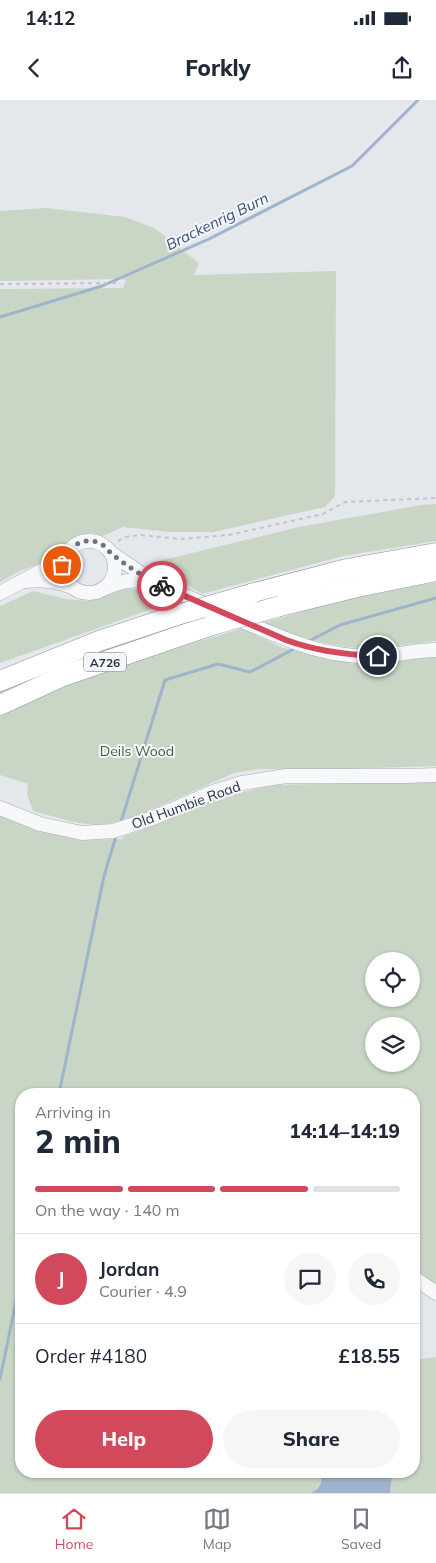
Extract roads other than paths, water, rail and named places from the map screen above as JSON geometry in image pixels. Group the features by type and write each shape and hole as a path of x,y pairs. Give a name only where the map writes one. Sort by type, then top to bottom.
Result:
{"highway":[{"name":"A726","path":"0,682 99,641 177,615 346,569 436,553"},
{"name":"A726","path":"0,705 63,676 212,625 280,606 436,571"}],"street":[{"path":"0,593 58,562 78,543 86,541 97,542 155,583 305,647 351,655 369,656 436,650"},
{"path":"101,590 114,572 114,561 109,551"},
{"path":"64,557 62,565 64,574 72,587"},
{"path":"23,582 44,580 59,582 86,592 101,590 127,580 136,579 155,583"},
{"name":"Old Humbie Road","path":"0,808 40,824 82,833 113,831 153,818 213,792 242,783 286,776 436,775"},
{"path":"420,1282 436,1293"}],"water":[{"path":"321,1478 392,1478 390,1493 311,1493 319,1487"}],"waterway":[{"name":"Brackenrig Burn","path":"0,317 102,286 209,239 352,166 418,100"},
{"path":"309,641 340,625 436,598"},
{"path":"120,825 165,680 218,664 250,672 296,648"},
{"path":"60,1088 104,876 117,833"},
{"path":"0,1379 15,1306"}],"park label":[{"name":"Deils Wood","path":"137,751"}]}
